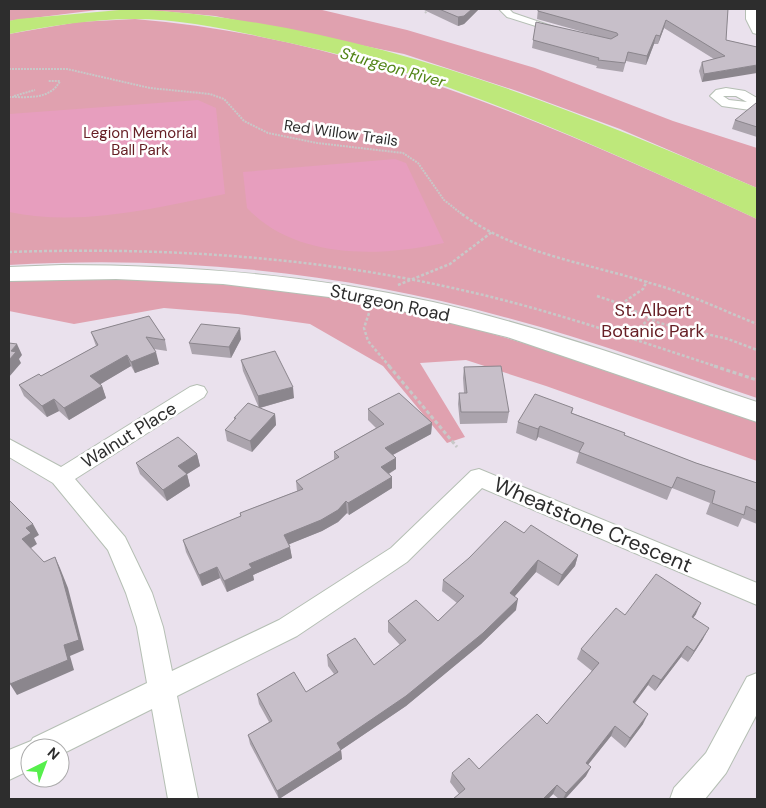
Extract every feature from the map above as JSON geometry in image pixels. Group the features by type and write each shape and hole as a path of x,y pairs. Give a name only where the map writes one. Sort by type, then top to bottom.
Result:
{"main road":[{"name":"Sturgeon Road","path":"9,274 101,272 176,274 286,283 379,298 494,326 757,412"}],"street":[{"path":"504,9 510,14 573,35"},
{"path":"752,9 751,19 757,31"},
{"name":"Walnut Place","path":"61,477 197,392"},
{"path":"9,447 61,477 118,544 139,593 150,626 182,799"},
{"name":"Wheatstone Crescent","path":"162,688 288,628 399,555 479,477 757,594"},
{"path":"685,799 716,763 757,686"},
{"path":"63,738 162,688"}],"path":[{"path":"425,14 429,9"},
{"name":"Red Willow Trails","path":"9,69 68,69 150,88 210,94 224,98 244,121 268,133 317,143 403,153 418,163 444,200 469,219 492,232 549,255 647,281 757,324"},
{"path":"9,97 53,92 60,81 48,81"},
{"path":"9,97 35,90"},
{"path":"414,277 454,261 492,232"},
{"path":"621,304 643,289 647,281"},
{"path":"597,296 621,304 649,319 728,340 757,350"},
{"path":"521,305 757,380"},
{"path":"371,310 364,328 368,341 457,447"},
{"path":"632,340 638,330 649,319"}],"green space":[{"path":"9,9 318,9 407,30 535,68 673,121 757,148 757,188 620,129 520,92 404,54 215,16 160,11 97,10 9,21"},
{"name":"Legion Memorial Ball Park","path":"135,19 218,29 298,45 377,66 455,91 607,151 757,219 757,398 568,335 444,301 382,288 259,270 196,265 71,263 9,265 9,34 78,22"},
{"path":"198,100 216,108 225,194 145,210 91,217 36,216 9,212 9,114"},
{"path":"395,159 406,163 444,243 393,251 366,252 314,246 289,237 267,225 247,208 243,172"},
{"path":"55,278 169,281 281,290 356,301 458,324 608,370 757,421 757,461 546,386 466,360 420,363 465,437 447,443 383,366 310,324 238,314 164,308 74,324 9,311 9,280"}],"water":[{"name":"Sturgeon River","path":"131,9 213,16 294,30 373,48 452,70 606,125 757,188 757,219 632,162 462,92 387,67 339,54 212,27 173,21 118,19 55,26 9,34 9,21 18,19"}],"building":[{"path":"439,9 472,9 464,16 458,17"},
{"path":"538,9 728,9 726,40 757,47 757,65 704,74 702,62 725,56 666,20 660,36 656,35 647,56 628,52 625,63 598,60 599,58 533,40 536,22 611,39 618,35 617,33 538,11"},
{"path":"756,103 757,127 735,120"},
{"path":"149,316 165,340 146,337 156,352 131,362 127,355 90,376 102,386 64,408 54,399 42,406 19,385 39,374 41,376 98,345 91,332"},
{"path":"201,324 240,328 229,347 189,343"},
{"path":"9,343 17,344 11,351 16,352 9,360"},
{"path":"275,351 293,387 258,396 241,360"},
{"path":"501,366 509,412 461,412 459,393 467,393 464,367"},
{"path":"399,393 432,423 385,448 396,458 381,467 392,477 348,503 346,501 338,510 321,520 284,535 290,547 249,564 252,568 224,581 217,567 199,575 183,540 241,516 240,513 303,489 296,481 339,457 334,452 384,424 368,409"},
{"path":"535,394 573,408 571,413 625,433 624,435 696,463 757,483 757,511 746,506 744,515 712,503 715,491 677,477 672,488 579,452 584,443 540,426 538,429 518,422"},
{"path":"248,403 275,414 250,441 225,430"},
{"path":"178,437 197,454 178,466 187,474 163,490 136,463"},
{"path":"9,500 33,524 26,528 31,533 22,539 44,562 55,557 79,640 64,645 68,660 10,684 9,678"},
{"path":"505,521 524,533 531,525 578,555 562,575 538,560 510,593 518,599 483,633 406,696 337,743 341,750 277,791 248,735 272,721 257,694 294,672 306,692 338,672 327,655 355,638 374,665 406,640 388,621 416,600 438,621 464,596 443,580 469,558"},
{"path":"656,574 701,603 692,617 709,628 694,651 687,646 661,680 653,675 633,702 648,714 630,738 615,726 586,763 591,767 566,793 557,785 543,799 453,799 465,789 452,773 469,758 479,769 537,714 547,724 599,663 581,649 616,608 625,615"}],"park label":[{"name":"St. Albert Botanic Park","path":"653,320"}]}
